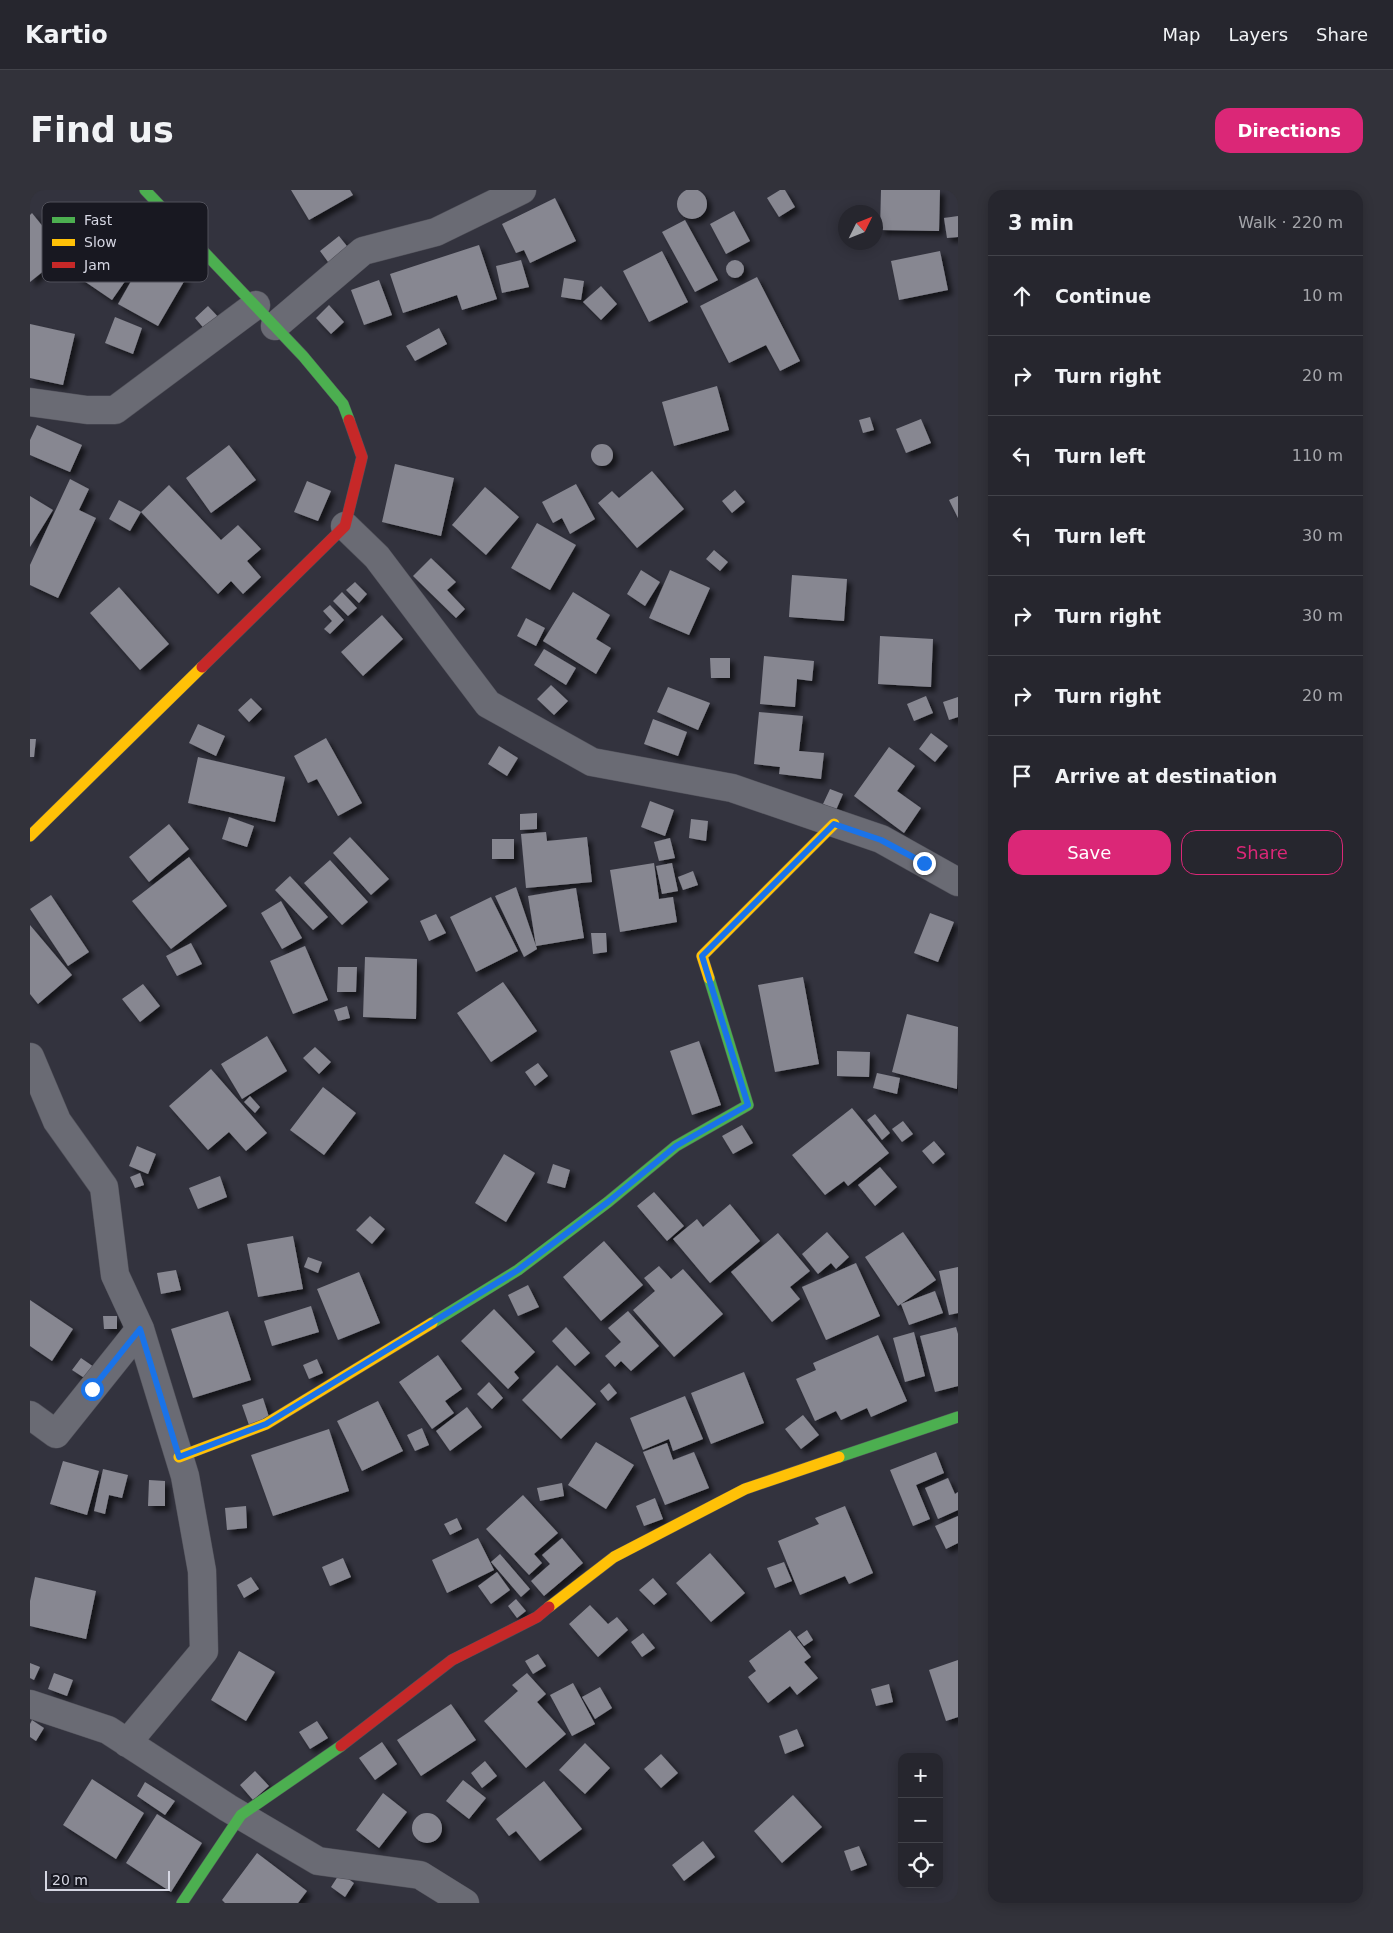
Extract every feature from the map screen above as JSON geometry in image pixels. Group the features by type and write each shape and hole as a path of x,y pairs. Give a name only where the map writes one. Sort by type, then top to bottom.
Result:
{"street":[{"path":"145,190 157,202"},
{"path":"275,326 363,251 436,232 522,190"},
{"path":"30,836 345,526 362,457 343,404 256,305 208,255"},
{"path":"30,402 87,410 115,410 256,305"},
{"path":"345,526 377,557 488,704 592,762 732,788 881,840 958,882"},
{"path":"179,1457 266,1424 518,1270 608,1202 676,1146 748,1105 702,956 834,824"},
{"path":"30,1057 58,1121 104,1187 116,1275 140,1329 179,1457 202,1571 204,1651 127,1742"},
{"path":"30,1415 56,1434 140,1329"},
{"path":"182,1903 241,1815 324,1759 452,1660 537,1617 614,1557 745,1489 958,1417"},
{"path":"30,1704 108,1730 241,1815 318,1861 420,1875 465,1903"}],"building":[{"path":"692,189 703,193 707,204 703,215 692,219 681,215 677,204 681,193"},
{"path":"291,190 350,190 353,195 309,220"},
{"path":"780,190 785,190 795,207 779,217 767,198"},
{"path":"881,190 940,190 939,231 883,230 883,205 881,205"},
{"path":"555,198 576,241 530,263 524,250 516,253 502,224"},
{"path":"734,211 750,241 726,254 710,224"},
{"path":"32,213 42,226 42,272 30,282 30,215"},
{"path":"958,216 958,237 947,238 944,218"},
{"path":"685,220 718,280 695,292 662,232"},
{"path":"339,236 350,250 331,266 320,251"},
{"path":"479,245 497,299 462,310 457,295 403,313 390,274"},
{"path":"662,251 688,302 649,322 623,271"},
{"path":"940,251 948,290 899,300 891,261"},
{"path":"521,260 529,287 502,293 496,266"},
{"path":"731,260 739,260 744,265 742,276 731,278 726,273 726,265"},
{"path":"757,277 800,361 780,371 766,345 729,363 700,306"},
{"path":"564,278 584,281 581,300 561,297"},
{"path":"379,280 392,315 364,325 351,290"},
{"path":"86,282 125,282 112,300"},
{"path":"131,282 184,282 158,326 118,304"},
{"path":"601,286 617,304 601,320 583,302"},
{"path":"329,305 344,322 331,334 316,318"},
{"path":"208,306 220,319 207,332 195,318"},
{"path":"115,317 142,328 133,354 105,343"},
{"path":"30,324 75,334 63,385 30,378"},
{"path":"439,328 447,344 415,361 406,346"},
{"path":"717,386 729,430 674,446 662,402"},
{"path":"870,417 874,430 863,433 859,420"},
{"path":"921,419 931,443 906,453 896,429"},
{"path":"37,425 82,445 70,472 30,455 30,440"},
{"path":"602,444 610,447 613,455 610,463 602,466 594,463 591,455 594,447"},
{"path":"229,445 256,480 211,513 186,478"},
{"path":"395,464 454,478 441,536 382,522"},
{"path":"652,471 684,509 637,548 598,503 612,491 619,498"},
{"path":"70,479 89,489 79,510 96,518 58,598 30,585 30,565"},
{"path":"307,481 331,491 318,521 294,512"},
{"path":"576,484 595,519 570,534 562,518 553,523 542,502"},
{"path":"169,485 221,540 238,525 261,549 247,561 261,577 243,594 231,581 218,594 141,512"},
{"path":"485,487 519,517 486,555 452,525"},
{"path":"735,490 745,502 732,513 722,501"},
{"path":"30,496 53,510 30,547"},
{"path":"958,496 958,518 949,500"},
{"path":"119,500 141,512 130,531 109,519"},
{"path":"537,523 576,545 550,590 511,568"},
{"path":"714,550 728,562 720,571 706,559"},
{"path":"431,558 456,582 447,590 465,609 456,618 413,576"},
{"path":"641,570 660,582 645,606 627,594"},
{"path":"670,570 710,588 689,635 649,618"},
{"path":"792,575 847,579 844,621 789,617"},
{"path":"355,582 367,594 359,603 346,590"},
{"path":"119,587 169,644 140,670 90,613"},
{"path":"342,592 357,608 348,616 333,601"},
{"path":"573,592 610,615 596,639 611,648 596,674 543,641"},
{"path":"330,605 344,620 330,634 324,629 332,621 323,611"},
{"path":"382,615 403,639 363,676 341,652"},
{"path":"526,618 545,628 536,646 517,636"},
{"path":"880,636 933,639 931,687 878,684"},
{"path":"544,649 576,668 566,685 534,665"},
{"path":"764,656 814,661 812,681 797,679 795,707 760,704"},
{"path":"710,658 730,658 730,678 711,678"},
{"path":"551,685 568,701 554,715 537,699"},
{"path":"668,687 710,703 698,730 657,712"},
{"path":"926,696 933,713 914,721 907,704"},
{"path":"958,697 958,717 949,720 943,702"},
{"path":"251,698 262,709 249,722 238,710"},
{"path":"759,712 803,716 799,751 824,753 821,779 779,774 780,767 754,764"},
{"path":"653,719 687,732 678,756 644,744"},
{"path":"198,724 225,736 216,756 189,743"},
{"path":"931,733 948,746 935,762 919,749"},
{"path":"326,738 362,803 338,816 317,779 308,783 294,756"},
{"path":"30,739 36,739 34,757 30,757"},
{"path":"499,746 518,758 507,776 488,764"},
{"path":"889,747 915,766 897,791 921,808 904,833 854,796"},
{"path":"198,757 285,777 275,822 188,803"},
{"path":"830,789 843,794 836,810 823,804"},
{"path":"650,801 674,810 665,836 641,827"},
{"path":"537,813 537,829 520,830 520,814"},
{"path":"229,817 254,826 247,847 222,839"},
{"path":"691,819 708,821 706,841 689,838"},
{"path":"169,824 189,849 149,882 129,857"},
{"path":"546,832 547,841 587,837 592,882 526,888 521,834"},
{"path":"350,837 389,879 371,895 333,853"},
{"path":"670,838 675,858 659,861 654,842"},
{"path":"492,839 514,839 514,859 492,859"},
{"path":"189,857 227,906 171,949 132,901"},
{"path":"330,860 368,902 342,925 304,883"},
{"path":"654,863 659,899 673,897 677,922 620,932 610,870"},
{"path":"672,863 678,891 662,894 656,866"},
{"path":"693,871 698,885 683,890 678,877"},
{"path":"290,876 328,917 313,930 275,890"},
{"path":"516,887 537,949 524,957 495,896"},
{"path":"576,888 584,938 536,946 528,896"},
{"path":"51,895 89,952 68,966 30,909"},
{"path":"491,897 518,951 476,972 450,917"},
{"path":"281,901 302,938 282,949 261,913"},
{"path":"930,913 954,922 938,962 914,953"},
{"path":"436,914 446,933 429,941 420,921"},
{"path":"30,925 72,975 38,1004 30,994"},
{"path":"591,933 606,933 607,952 593,954"},
{"path":"191,943 202,964 177,976 166,956"},
{"path":"305,946 328,1000 293,1014 270,961"},
{"path":"365,957 417,959 416,1019 363,1017"},
{"path":"338,967 357,967 356,992 337,992"},
{"path":"803,977 819,1064 775,1072 758,985"},
{"path":"503,982 537,1031 491,1062 457,1013"},
{"path":"143,984 160,1006 140,1022 122,999"},
{"path":"347,1006 350,1018 338,1021 334,1010"},
{"path":"907,1014 958,1027 957,1089 892,1072"},
{"path":"267,1036 287,1071 242,1099 221,1064"},
{"path":"699,1041 721,1105 692,1115 670,1051"},
{"path":"315,1047 331,1062 319,1074 303,1058"},
{"path":"837,1051 870,1052 869,1077 837,1076"},
{"path":"538,1063 548,1076 535,1086 525,1072"},
{"path":"211,1069 267,1133 246,1151 229,1132 208,1150 169,1106"},
{"path":"877,1073 900,1078 897,1094 873,1088"},
{"path":"323,1087 356,1113 324,1155 290,1130"},
{"path":"250,1096 260,1107 255,1113 244,1102"},
{"path":"852,1108 889,1153 848,1186 844,1181 825,1195 792,1155"},
{"path":"875,1114 890,1133 882,1140 867,1120"},
{"path":"903,1121 913,1134 902,1142 892,1129"},
{"path":"742,1125 753,1143 733,1154 722,1136"},
{"path":"934,1141 945,1154 933,1164 922,1151"},
{"path":"137,1146 156,1154 148,1174 129,1166"},
{"path":"504,1154 535,1173 506,1222 475,1203"},
{"path":"553,1164 570,1170 565,1188 547,1183"},
{"path":"880,1167 897,1187 875,1206 858,1185"},
{"path":"140,1173 144,1185 135,1188 130,1177"},
{"path":"220,1176 227,1197 198,1209 189,1188"},
{"path":"654,1192 684,1226 667,1241 637,1206"},
{"path":"730,1204 760,1241 710,1283 673,1239 697,1219 703,1227"},
{"path":"370,1216 385,1229 372,1244 356,1230"},
{"path":"827,1232 849,1257 836,1269 831,1263 818,1274 802,1254"},
{"path":"903,1232 936,1280 898,1306 865,1257"},
{"path":"778,1233 810,1271 790,1287 800,1299 772,1322 731,1272"},
{"path":"293,1236 303,1289 258,1297 247,1244"},
{"path":"604,1241 643,1285 601,1321 563,1277"},
{"path":"308,1257 322,1262 318,1273 304,1267"},
{"path":"856,1263 880,1316 826,1340 802,1287"},
{"path":"659,1266 671,1279 683,1269 723,1314 674,1357 633,1310 655,1291 644,1278"},
{"path":"958,1267 958,1313 949,1315 939,1271"},
{"path":"176,1270 181,1290 161,1294 157,1273"},
{"path":"359,1272 380,1323 338,1340 317,1289"},
{"path":"528,1285 539,1307 518,1316 508,1295"},
{"path":"935,1291 943,1313 909,1325 901,1304"},
{"path":"30,1300 73,1329 52,1361 30,1346"},
{"path":"311,1306 319,1332 272,1346 264,1321"},
{"path":"494,1309 535,1352 514,1372 519,1378 508,1389 461,1341"},
{"path":"228,1311 251,1380 193,1398 171,1329"},
{"path":"628,1311 659,1346 631,1371 621,1361 615,1367 605,1356 621,1342 608,1328"},
{"path":"103,1316 117,1316 117,1329 104,1329"},
{"path":"566,1327 590,1353 575,1366 552,1341"},
{"path":"956,1327 958,1334 958,1386 935,1392 920,1336"},
{"path":"914,1332 925,1376 905,1382 893,1338"},
{"path":"878,1335 907,1401 871,1417 867,1408 841,1420 836,1411 815,1421 796,1379 816,1370 813,1363"},
{"path":"438,1355 462,1389 445,1401 454,1413 432,1429 399,1382"},
{"path":"81,1358 94,1367 86,1379 72,1370"},
{"path":"317,1359 323,1373 309,1379 303,1365"},
{"path":"557,1365 596,1404 561,1439 522,1400"},
{"path":"744,1372 764,1423 711,1444 691,1393"},
{"path":"489,1382 503,1398 492,1409 477,1394"},
{"path":"609,1383 617,1393 608,1401 600,1391"},
{"path":"685,1396 703,1439 673,1451 669,1439 643,1450 630,1418"},
{"path":"263,1398 269,1417 249,1425 242,1405"},
{"path":"378,1401 403,1451 362,1471 337,1421"},
{"path":"467,1407 482,1427 450,1451 436,1431"},
{"path":"803,1415 819,1435 801,1449 785,1429"},
{"path":"422,1428 429,1445 415,1451 407,1435"},
{"path":"329,1429 349,1491 273,1516 251,1455"},
{"path":"596,1442 634,1465 606,1509 568,1485"},
{"path":"667,1443 673,1460 694,1452 709,1488 665,1505 643,1452"},
{"path":"936,1452 944,1473 916,1485 930,1519 913,1526 890,1470"},
{"path":"63,1461 99,1471 87,1515 50,1504"},
{"path":"103,1469 128,1475 122,1498 109,1495 105,1514 94,1511"},
{"path":"948,1478 955,1494 958,1492 958,1510 938,1519 925,1488"},
{"path":"149,1480 165,1481 165,1506 148,1506"},
{"path":"562,1483 564,1496 540,1501 537,1488"},
{"path":"523,1495 558,1533 534,1554 542,1563 529,1575 486,1529"},
{"path":"655,1498 663,1519 644,1526 636,1506"},
{"path":"246,1506 247,1528 227,1530 225,1508"},
{"path":"845,1506 873,1573 849,1584 845,1576 800,1595 778,1541 819,1524 815,1518"},
{"path":"958,1516 958,1543 946,1549 935,1526"},
{"path":"457,1518 462,1529 450,1535 444,1524"},
{"path":"478,1538 494,1570 447,1593 432,1560"},
{"path":"562,1538 583,1563 544,1596 531,1581 550,1564 542,1555"},
{"path":"710,1553 745,1593 711,1622 676,1583"},
{"path":"500,1554 530,1589 521,1597 491,1562"},
{"path":"343,1558 351,1577 330,1586 322,1567"},
{"path":"784,1562 792,1581 775,1588 767,1568"},
{"path":"497,1572 510,1590 491,1604 478,1586"},
{"path":"35,1577 96,1591 86,1639 30,1626 30,1601"},
{"path":"251,1577 259,1589 244,1598 237,1585"},
{"path":"653,1578 667,1594 654,1605 639,1590"},
{"path":"516,1599 526,1611 517,1618 508,1606"},
{"path":"590,1605 608,1624 617,1617 628,1630 598,1657 569,1624"},
{"path":"790,1630 811,1657 804,1662 818,1678 797,1695 790,1686 768,1703 748,1677 756,1671 749,1661"},
{"path":"807,1630 813,1640 804,1646 797,1637"},
{"path":"643,1633 655,1648 642,1657 631,1642"},
{"path":"239,1651 275,1672 246,1721 211,1700"},
{"path":"538,1654 546,1666 533,1674 525,1661"},
{"path":"958,1660 958,1717 946,1721 929,1670"},
{"path":"30,1663 40,1667 34,1680 30,1678"},
{"path":"54,1673 73,1680 67,1696 48,1689"},
{"path":"527,1673 546,1694 537,1702 566,1734 526,1768 484,1721 518,1691 512,1685"},
{"path":"573,1683 595,1724 572,1736 550,1695"},
{"path":"889,1684 893,1702 876,1706 871,1689"},
{"path":"600,1687 612,1708 595,1719 582,1697"},
{"path":"451,1704 476,1740 421,1776 397,1740"},
{"path":"32,1720 44,1728 36,1741 30,1737 30,1724"},
{"path":"317,1721 328,1738 310,1749 299,1732"},
{"path":"797,1729 804,1746 785,1754 779,1736"},
{"path":"382,1742 397,1764 375,1780 359,1758"},
{"path":"585,1743 610,1768 585,1794 559,1770"},
{"path":"661,1754 678,1773 661,1788 644,1769"},
{"path":"485,1761 497,1776 482,1788 471,1773"},
{"path":"255,1771 269,1786 253,1800 240,1785"},
{"path":"92,1779 144,1813 116,1859 63,1825"},
{"path":"463,1780 486,1798 469,1819 446,1801"},
{"path":"544,1781 582,1829 540,1861 516,1831 509,1836 496,1819"},
{"path":"145,1782 175,1801 165,1815 137,1796"},
{"path":"383,1793 407,1812 379,1848 356,1830"},
{"path":"793,1795 822,1827 782,1863 754,1831"},
{"path":"427,1813 437,1818 442,1828 437,1838 427,1843 417,1838 412,1828 417,1818"},
{"path":"157,1814 202,1843 171,1892 126,1863"},
{"path":"703,1841 715,1857 684,1881 672,1865"},
{"path":"859,1846 867,1865 851,1871 844,1851"},
{"path":"257,1853 307,1891 298,1903 225,1903 222,1900"},
{"path":"340,1873 354,1883 345,1897 331,1887"}],"traffic: fast":[{"path":"145,190 156,202"},
{"path":"208,256 303,356 343,404 349,420"},
{"path":"432,1323 518,1270 608,1202 676,1146 748,1105 709,978"},
{"path":"839,1457 958,1417"},
{"path":"182,1903 241,1815 341,1746"}],"traffic: slow":[{"path":"30,836 202,667"},
{"path":"709,978 702,956 834,824"},
{"path":"179,1457 266,1424 432,1323"},
{"path":"549,1607 614,1557 745,1489 839,1457"}],"traffic: jam":[{"path":"202,667 345,526 362,457 349,420"},
{"path":"341,1746 452,1660 537,1617 549,1607"}],"route":[{"path":"92,1389 140,1329 179,1457 266,1424 518,1270 608,1202 676,1146 748,1105 702,956 834,824 881,840 924,863"}]}
